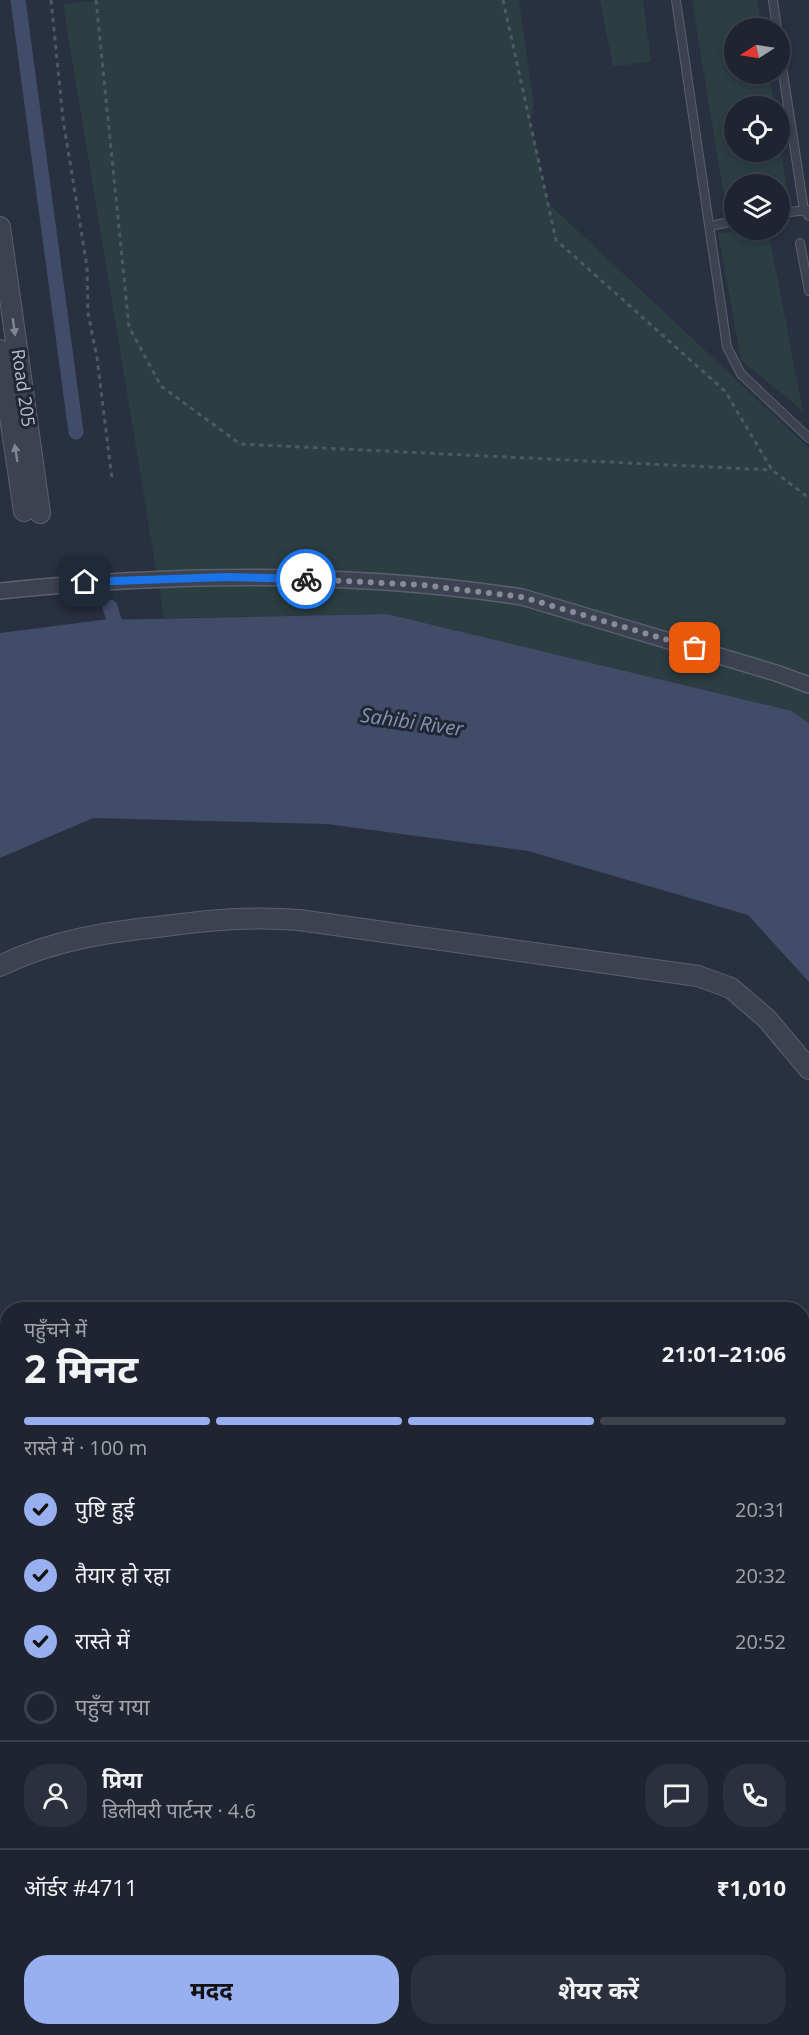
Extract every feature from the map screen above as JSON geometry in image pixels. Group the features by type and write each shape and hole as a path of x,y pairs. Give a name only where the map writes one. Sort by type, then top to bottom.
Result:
{"street":[{"name":"Road 205","path":"0,227 32,512 0,350"},
{"path":"0,591 85,582 227,577 350,580 490,592 522,597 776,673 809,686"},
{"path":"0,966 50,946 97,934 258,916 319,922 698,976 731,988 767,1019 809,1069"}],"lane":[{"path":"676,0 728,347 732,361 741,374 809,438"},
{"path":"773,0 776,18"},
{"path":"785,84 807,212 790,213"},
{"path":"710,226 724,223"},
{"path":"800,243 809,291"}],"path":[{"path":"51,0 63,119 87,267 88,313 97,358 112,479"},
{"path":"96,0 129,327 160,386 240,444 772,470"},
{"path":"503,0 556,240 725,391 772,470 809,498"}],"shaded area":[{"path":"103,0 519,0 534,104 530,120 548,203 809,448 809,723 792,711 387,614 164,618 63,4"},
{"path":"600,0 643,0 651,61 613,67"},
{"path":"692,0 757,0 760,18 724,18 724,84 771,84 772,96 724,96 724,162 783,162 785,174 724,174 724,197"},
{"path":"724,232 724,240 770,240 803,411 741,360 718,233"}],"water":[{"name":"Sahibi River","path":"387,614 792,711 809,723 809,982 748,915 528,851 327,824 93,818 0,858 0,633 101,620"}],"waterway":[{"path":"18,0 76,432"},
{"path":"110,607 120,639"}],"way so far":[{"path":"306,579 422,585 522,597 695,648"}],"route":[{"path":"85,582 227,577 306,579"}]}
